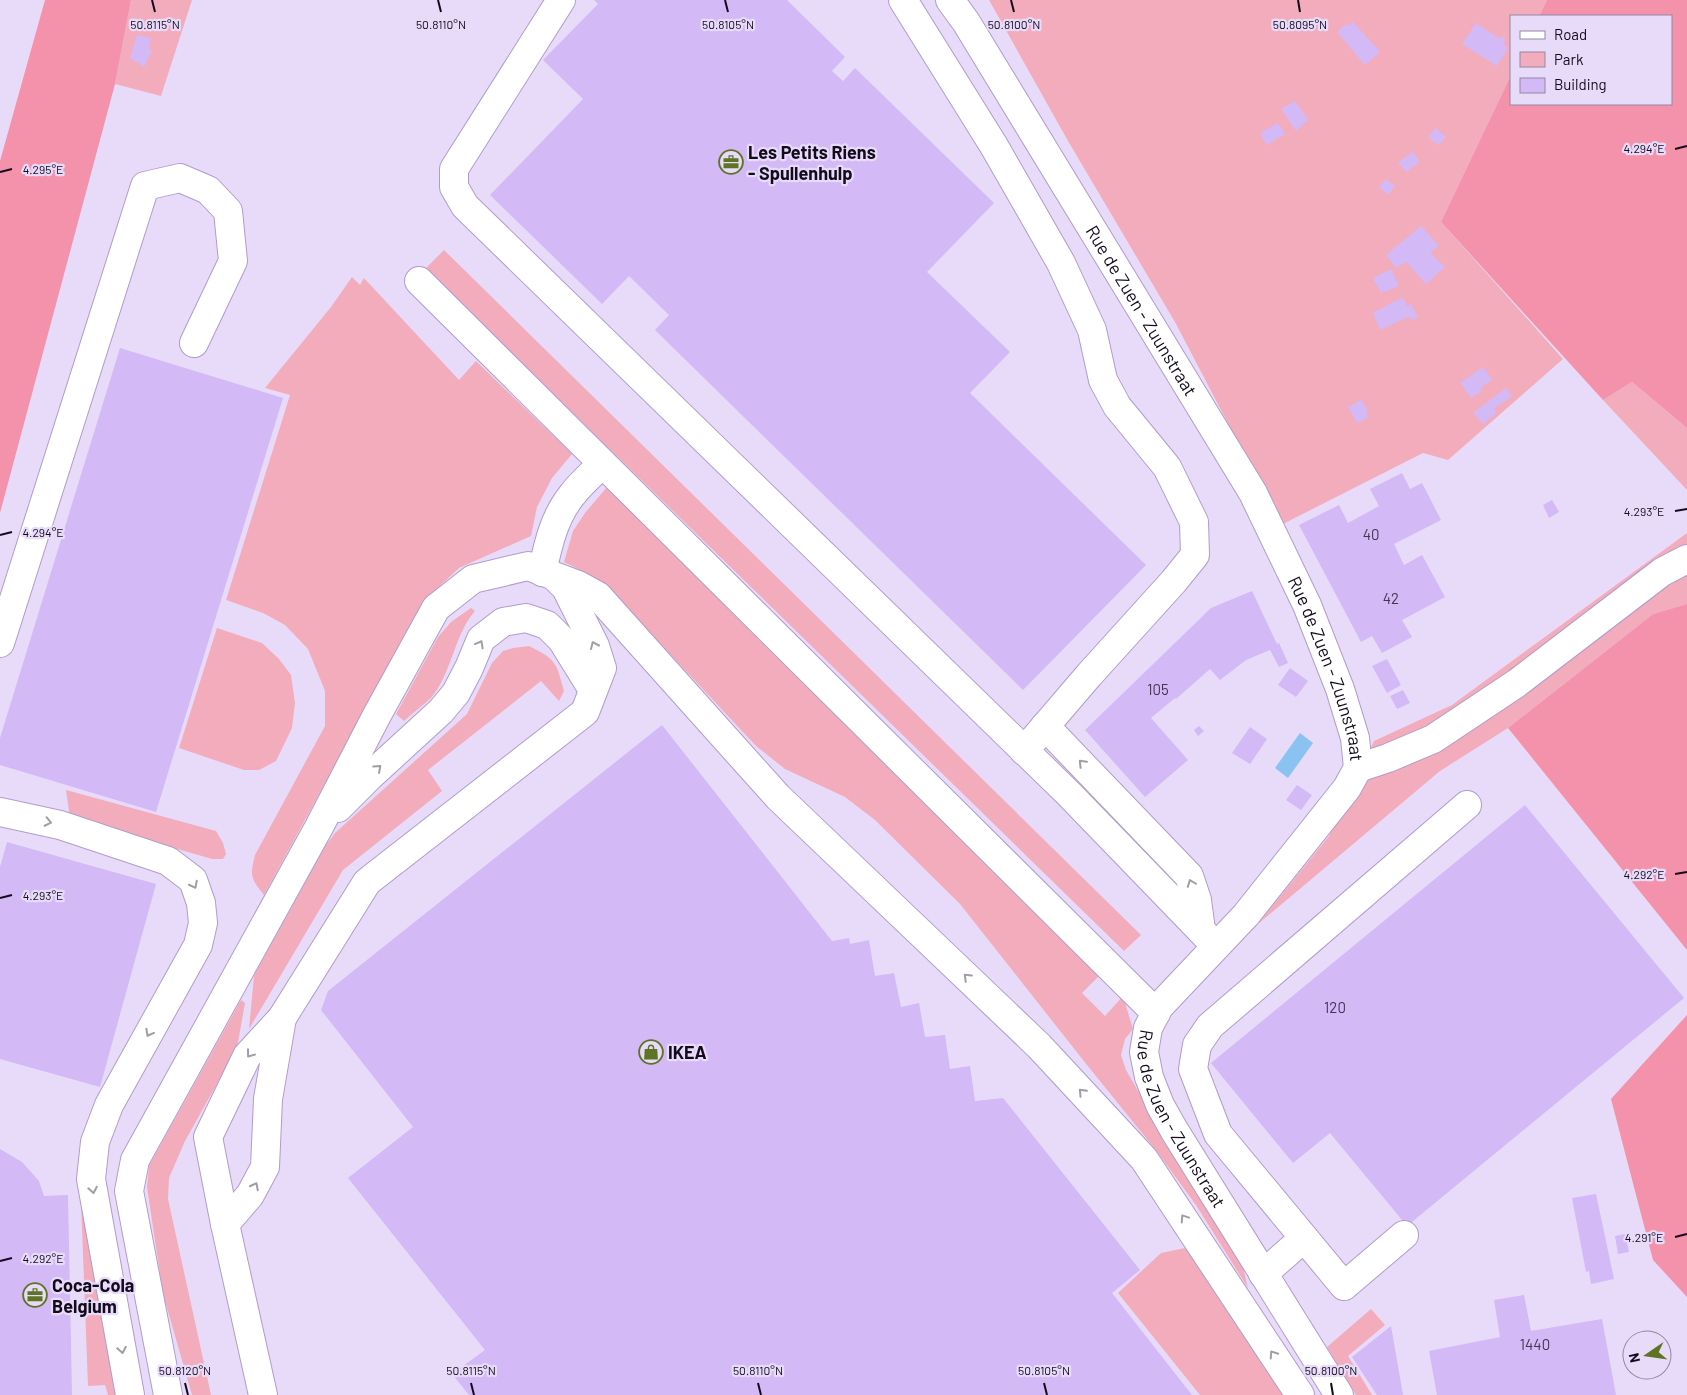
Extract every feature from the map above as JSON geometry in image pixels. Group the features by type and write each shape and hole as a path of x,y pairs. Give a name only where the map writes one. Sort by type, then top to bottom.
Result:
{"street":[{"path":"561,0 454,169 454,187 465,206 1068,794 1209,938"},
{"path":"903,0 994,146 1061,263 1092,330 1103,380 1117,406 1167,468 1194,522 1195,555 1024,751"},
{"name":"Rue de Zuen - Zuunstraat","path":"950,0 966,22 1253,493 1307,606 1340,689 1355,738 1358,768 1347,788 1246,915 1209,938 1159,1007 1148,1028 1144,1052 1149,1077 1160,1105 1339,1395"},
{"path":"0,643 145,186 180,178 208,190 228,211 233,261 194,343"},
{"path":"419,281 1156,1013"},
{"path":"549,574 550,538 558,518 571,495 602,464"},
{"path":"1358,768 1433,739 1516,683 1662,572 1687,559"},
{"path":"168,1395 129,1191 135,1160 319,827 377,715 436,608 472,579 528,566 598,596 778,797 1039,1046 1144,1159 1300,1395"},
{"path":"263,1395 225,1224 208,1137 248,1056 282,1018 367,882 584,712 602,668 595,646 566,588 549,574"},
{"path":"319,827 369,777 441,711 456,693 481,639 503,622 526,618 547,626 562,640 593,690"},
{"path":"1045,726 1189,876 1209,938"},
{"path":"1404,1235 1344,1286 1218,1134 1193,1070 1197,1045 1210,1026 1467,805"},
{"path":"0,812 60,825 168,861 193,880 201,903 203,923 198,945 109,1105 95,1142 91,1179 130,1395"},
{"path":"225,1224 250,1195 265,1167 268,1099 282,1018"},
{"path":"1263,1274 1304,1238"}],"green space":[{"path":"131,0 192,0 161,96 115,84"},
{"path":"989,0 1547,0 1540,15 1510,15 1510,77 1441,222 1563,359 1448,460 1423,453 1281,525 1175,322 1068,141"},
{"path":"444,250 1141,935 1124,951 425,269"},
{"path":"352,277 360,285 364,278 459,380 476,361 572,454 552,478 537,507 531,536 459,568 425,600 264,895 252,876 255,855 325,726 325,691 308,649 285,625 263,613 226,600 290,395 265,388 331,307"},
{"path":"1632,382 1687,428 1687,490 1603,400"},
{"path":"607,487 1101,974 1082,993 1105,1016 1123,996 1133,1029 1125,1039 1121,1055 1126,1070 1145,1103 1237,1243 1248,1288 1196,1205 1155,1149 960,904 875,820 845,797 785,769 756,746 618,597 590,575 564,562 573,531 585,513"},
{"path":"1687,533 1687,604 1653,614 1508,728 1440,771 1258,924 1329,836 1374,741 1452,705"},
{"path":"471,608 475,611 462,631 438,688 431,698 404,721 396,714 438,637 451,622"},
{"path":"217,628 262,643 279,659 291,675 295,703 292,728 276,761 259,770 244,770 179,748"},
{"path":"529,646 545,655 557,668 564,691 559,701 541,681 428,770 442,791 343,870 249,1029 254,976 326,845 335,833 467,714 492,663 503,651"},
{"path":"66,790 216,831 223,843 226,854 223,859 212,859 70,818"},
{"path":"241,1000 245,1003 237,1048 185,1141 169,1178 168,1199 211,1395 192,1395 163,1294 147,1187 149,1166"},
{"path":"81,1202 119,1395 108,1395 105,1385 88,1386"},
{"path":"1190,1247 1283,1395 1200,1395 1118,1293 1161,1253"},
{"path":"1371,1309 1385,1325 1348,1356 1372,1395 1356,1395 1327,1347"}],"shaded area":[{"path":"45,0 131,0 115,84 0,513 0,161"},
{"path":"1547,0 1687,0 1687,428 1632,382 1603,400 1441,222 1510,77 1510,105 1672,105 1672,15 1540,15"},
{"path":"1687,604 1687,950 1508,728 1653,614"},
{"path":"1687,1015 1687,1297 1653,1260 1611,1099"}],"water":[{"path":"1300,733 1313,743 1288,778 1275,768"}],"building":[{"path":"594,0 787,0 845,57 832,71 843,81 855,68 994,203 927,272 1010,352 970,393 1146,565 1023,690 655,330 669,315 629,276 602,304 490,195 583,99 543,60 598,4"},
{"path":"1353,22 1380,52 1365,65 1337,32 1346,24 1348,26"},
{"path":"1476,23 1500,39 1501,36 1506,39 1503,44 1508,48 1497,66 1462,44"},
{"path":"137,35 151,38 149,50 152,51 144,67 130,58"},
{"path":"1295,101 1308,120 1296,131 1281,109"},
{"path":"1278,123 1285,134 1267,145 1260,133"},
{"path":"1435,128 1446,137 1439,145 1428,138"},
{"path":"1412,152 1420,161 1407,172 1398,163"},
{"path":"1386,179 1395,186 1388,195 1379,187"},
{"path":"1421,226 1439,246 1430,253 1445,267 1426,284 1406,262 1396,268 1386,255"},
{"path":"1391,269 1399,286 1381,293 1373,278"},
{"path":"1403,297 1407,306 1411,304 1418,317 1412,320 1408,317 1380,330 1373,313"},
{"path":"120,348 283,398 156,812 0,765 0,738"},
{"path":"1483,367 1492,380 1480,388 1483,390 1471,398 1460,383"},
{"path":"1506,388 1512,396 1494,409 1497,413 1483,424 1473,413"},
{"path":"1361,400 1368,411 1366,412 1369,417 1357,423 1348,407"},
{"path":"1402,473 1410,489 1422,483 1441,520 1394,544 1404,565 1422,555 1445,597 1402,620 1412,637 1382,653 1372,636 1361,642 1299,525 1339,505 1348,523 1379,506 1370,489"},
{"path":"1552,500 1559,512 1549,518 1543,505"},
{"path":"1252,591 1288,663 1279,667 1270,650 1246,660 1220,680 1210,669 1151,718 1188,760 1145,797 1085,730 1211,608"},
{"path":"1387,659 1401,685 1387,693 1372,666"},
{"path":"1290,668 1308,681 1296,697 1278,685"},
{"path":"1403,690 1410,703 1397,709 1390,696"},
{"name":"IKEA","path":"662,725 832,941 849,938 850,944 869,940 875,976 894,973 901,1007 919,1003 925,1037 945,1035 950,1069 970,1066 975,1101 1003,1098 1140,1270 1112,1293 1192,1395 469,1395 452,1374 485,1350 348,1178 413,1127 321,1010 328,991"},
{"path":"1199,726 1204,731 1198,736 1194,730"},
{"path":"1250,727 1267,739 1250,764 1232,753"},
{"path":"1297,785 1312,795 1301,810 1286,800"},
{"path":"1525,805 1684,998 1407,1226 1330,1133 1293,1163 1211,1063"},
{"path":"7,842 156,884 100,1087 0,1059 0,867"},
{"name":"Coca-Cola Belgium","path":"0,1149 22,1162 39,1181 44,1196 68,1195 72,1395 0,1395"},
{"path":"1596,1194 1614,1279 1591,1284 1589,1271 1586,1272 1572,1198"},
{"path":"1625,1234 1629,1252 1618,1254 1615,1236"},
{"path":"1524,1295 1531,1331 1602,1319 1616,1395 1437,1395 1429,1351 1500,1337 1494,1300"},
{"path":"1391,1326 1403,1395 1377,1395 1352,1357"}],"place":[{"name":"Les Petits Riens - Spullenhulp","path":"731,162"},
{"name":"IKEA","path":"651,1052"},
{"name":"Coca-Cola Belgium","path":"35,1295"}]}
